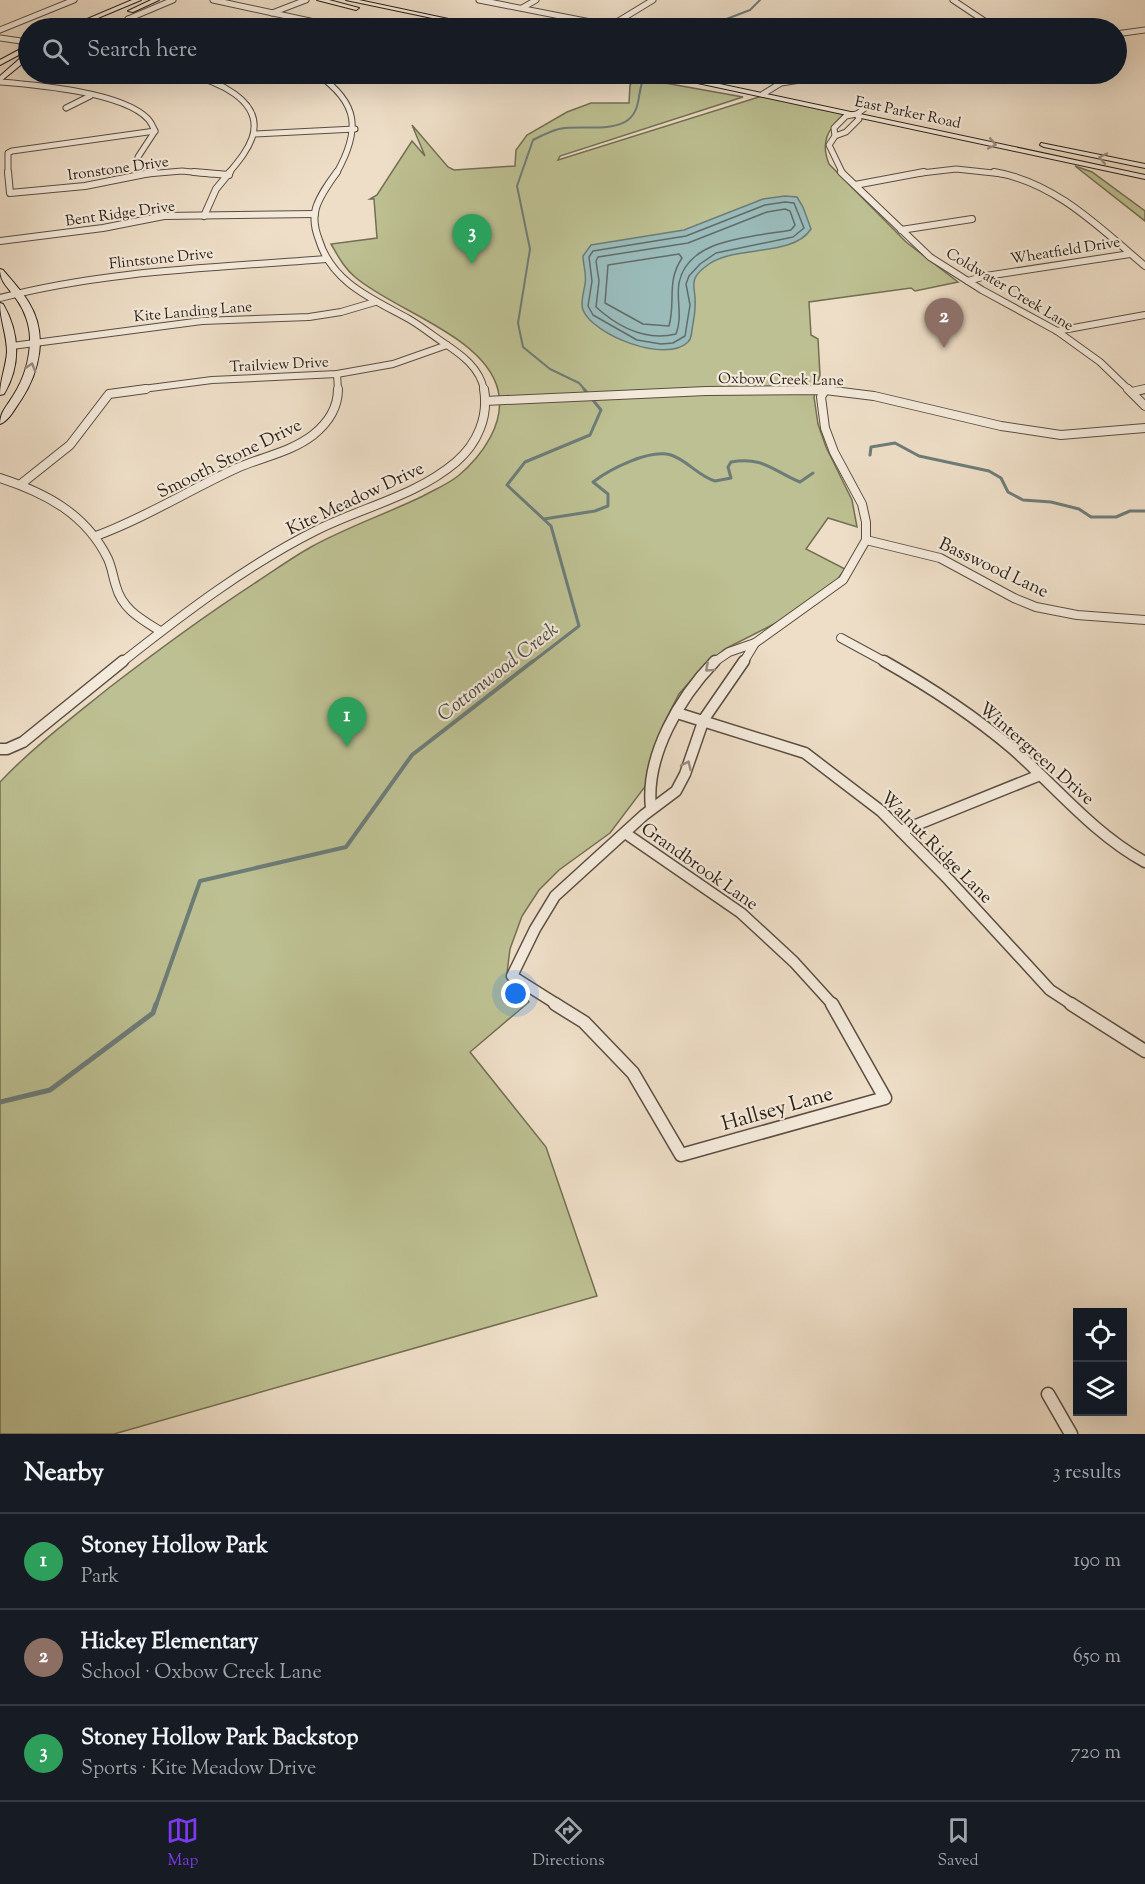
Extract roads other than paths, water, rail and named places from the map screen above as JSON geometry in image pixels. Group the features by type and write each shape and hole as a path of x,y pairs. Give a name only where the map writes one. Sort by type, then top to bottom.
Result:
{"main road":[{"path":"94,18 138,0"},
{"path":"114,18 156,0"},
{"path":"320,0 406,18"},
{"path":"349,0 435,18"},
{"path":"0,63 18,51"},
{"path":"0,81 18,65"},
{"name":"East Parker Road","path":"715,84 1145,177"},
{"name":"East Parker Road","path":"751,84 934,122"},
{"name":"East Parker Road","path":"978,131 988,134"},
{"path":"1040,144 1145,166"},
{"path":"0,272 32,318 35,342 32,368 24,387 10,410 0,421"},
{"path":"0,306 8,322 12,346 6,383 0,392"}],"street":[{"path":"30,18 74,0"},
{"path":"130,18 173,0"},
{"path":"213,0 295,18"},
{"path":"272,13 306,0"},
{"path":"479,0 568,18"},
{"path":"522,8 536,0"},
{"path":"624,18 653,0"},
{"path":"953,0 980,18"},
{"path":"0,30 18,23"},
{"path":"1127,32 1145,30"},
{"path":"0,38 18,42"},
{"path":"0,81 18,83"},
{"path":"27,84 54,87 138,109 149,118 155,130 138,157 140,174"},
{"path":"204,216 218,186 247,151 255,134 253,117 242,100 217,84"},
{"path":"315,214 325,189 347,153 355,129 350,107 343,96 329,84"},
{"path":"763,94 780,84"},
{"path":"66,108 90,96"},
{"path":"857,114 859,119 846,132 835,136 834,128 846,116 857,114 865,108"},
{"path":"255,134 355,129"},
{"name":"Ironstone Drive","path":"155,130 89,142 9,152 8,190 10,193 85,186 140,174 182,171 229,175"},
{"name":"Coldwater Creek Lane","path":"835,136 829,145 831,156 840,172 930,256 968,281 1057,331 1100,362 1145,406"},
{"path":"855,185 923,170 985,171 1018,177 1055,194 1145,266"},
{"name":"Bent Ridge Drive","path":"0,241 104,228 164,216 315,214"},
{"name":"Kite Meadow Drive","path":"4,749 23,742 160,631 299,539 410,491 447,469 465,453 478,434 485,413 485,401 484,386 475,369 447,345 413,321 375,302 346,280 326,259 318,240 315,214"},
{"path":"901,230 972,219"},
{"name":"Wheatfield Drive","path":"968,281 986,276 1130,254"},
{"name":"Flintstone Drive","path":"0,298 62,284 154,271 326,259"},
{"name":"Kite Landing Lane","path":"12,346 202,321 309,317 341,312 375,302"},
{"path":"1057,331 1145,315"},
{"name":"Trailview Drive","path":"21,484 70,445 109,394 212,380 337,374 393,364 447,345"},
{"name":"Smooth Stone Drive","path":"96,537 129,524 229,471 313,435 334,411 340,397 337,374"},
{"path":"651,807 650,785 687,691 727,652 755,643 843,580 866,540 866,522 862,504 834,452 825,428 821,398 825,390"},
{"name":"Oxbow Creek Lane","path":"485,401 706,391 825,390 874,396 1001,426 1061,435 1145,428"},
{"path":"1132,392 1145,390"},
{"path":"0,478 21,484 55,500 77,515 96,537 109,560 121,601 134,615 160,631"},
{"name":"Basswood Lane","path":"866,540 926,553 951,563 1033,606 1078,617 1145,620"},
{"name":"Wintergreen Drive","path":"842,638 917,680 998,735 1111,842 1145,862"},
{"path":"625,833 651,807 675,793 692,755 703,720 721,689 746,662 755,643"},
{"name":"Walnut Ridge Lane","path":"677,713 805,753 881,810 1050,990 1145,1051"},
{"path":"901,831 1040,775"},
{"name":"Hallsey Lane","path":"625,833 563,887 540,919 512,976 584,1022 633,1073 681,1155 885,1098"},
{"name":"Grandbrook Lane","path":"625,833 741,913 794,962 834,1006 885,1098"},
{"path":"1048,1395 1071,1434"}],"water":[{"path":"797,197 811,229 803,238 791,244 734,254 709,264 702,270 697,275 694,284 695,310 691,338 678,348 664,350 631,344 601,329 589,319 583,310 582,300 586,277 583,256 591,245 684,230 763,199"}],"waterway":[{"name":"Cottonwood Creek","path":"729,18 750,10 760,0"},
{"name":"Cottonwood Creek","path":"585,390 579,383 550,369 523,347 518,323 530,249 517,186 533,140 559,129 621,124 628,120 636,110 641,84"},
{"name":"Cottonwood Creek","path":"531,663 579,626 551,526 507,485 525,462 590,435 601,410 584,389"},
{"path":"870,455 871,447 895,443 919,456 989,471 1001,478 1008,492 1023,500 1051,502 1079,509 1091,517 1116,517 1130,511 1145,511"},
{"path":"544,519 595,511 608,506 608,494 593,482 619,466 652,455 677,457 703,476 715,481 731,478 728,467 731,462 742,461 760,463 800,482 813,473"},
{"name":"Cottonwood Creek","path":"156,1005 200,881 346,847 412,755 533,661"},
{"name":"Cottonwood Creek","path":"0,1102 50,1090 153,1013 156,1004"}],"place":[{"name":"Stoney Hollow Park Backstop","path":"472,264"},
{"name":"Hickey Elementary","path":"944,348"},
{"name":"Stoney Hollow Park","path":"347,747"}]}
